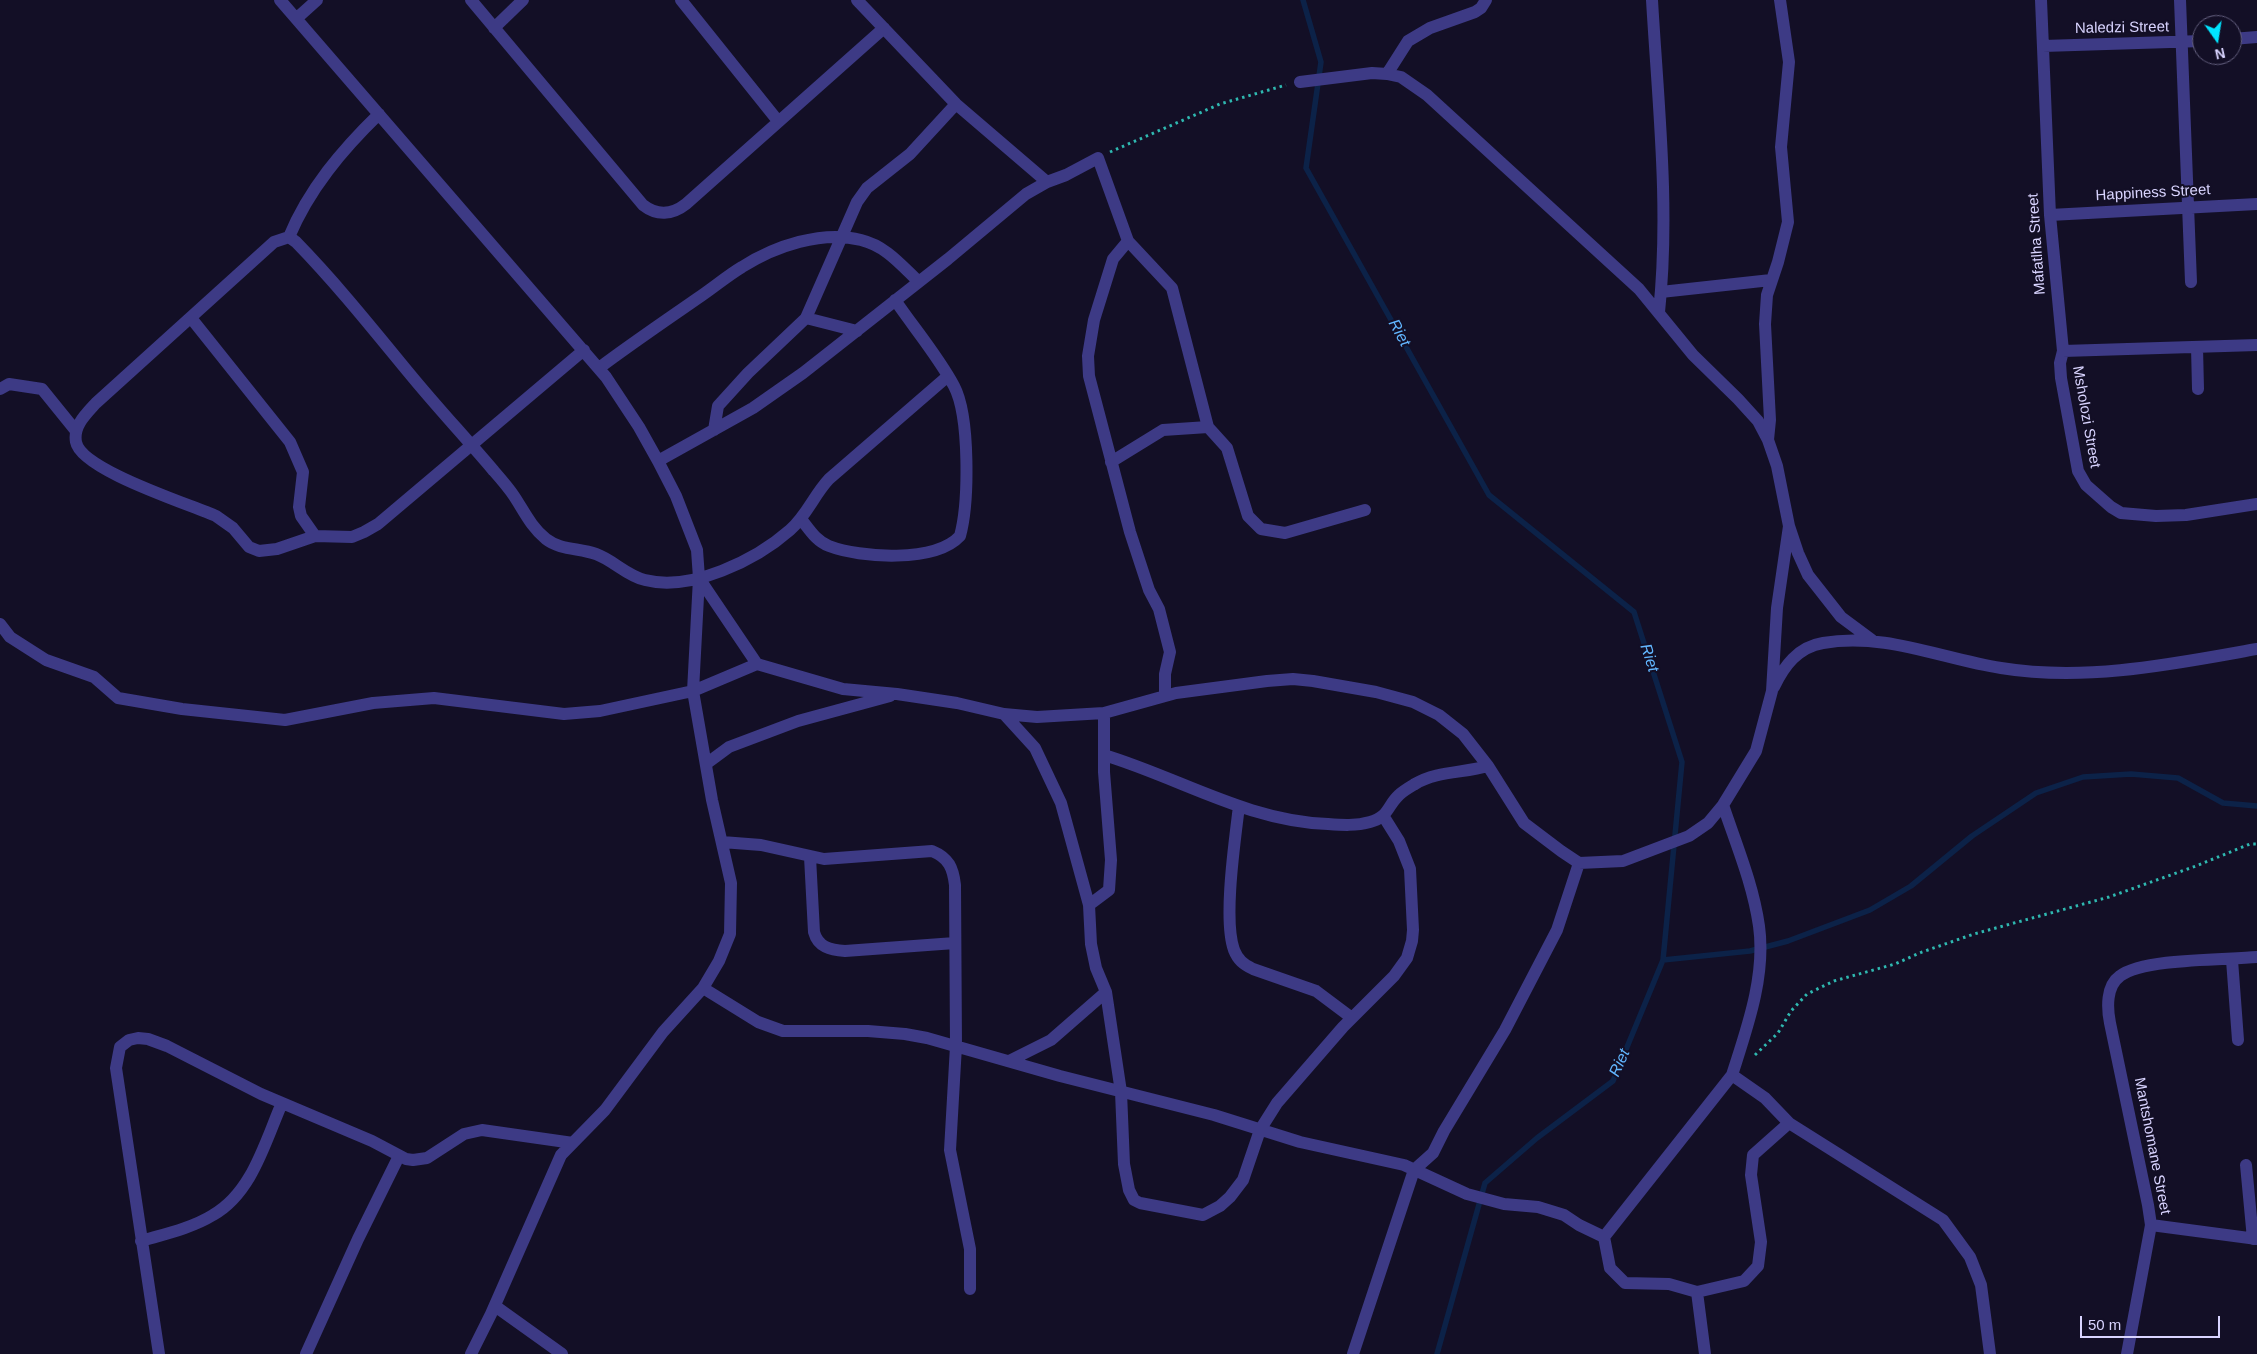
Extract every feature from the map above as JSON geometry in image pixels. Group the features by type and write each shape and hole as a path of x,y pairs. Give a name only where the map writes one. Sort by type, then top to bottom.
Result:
{"street":[{"path":"280,0 599,368 627,407 658,460 676,496 697,550 699,578 693,691 731,883 730,934 719,961 703,988 663,1032 611,1103 561,1155 495,1306 471,1354"},
{"path":"297,18 316,0"},
{"path":"471,0 643,205 656,213 666,213 680,209 884,28"},
{"path":"494,28 523,0"},
{"path":"681,0 778,121"},
{"path":"857,0 956,104 1047,182"},
{"path":"1387,74 1408,40 1430,28 1475,12 1481,8 1486,0"},
{"path":"1652,0 1663,204 1664,269 1659,312"},
{"path":"1768,440 1770,420 1765,324 1767,295 1788,222 1781,147 1789,62 1780,0"},
{"name":"Mafatlha Street","path":"2041,0 2050,215 2063,352"},
{"path":"2180,0 2191,282"},
{"path":"2242,37 2257,36"},
{"name":"Naledzi Street","path":"2044,46 2192,41"},
{"path":"1300,82 1372,73 1401,77 1427,95 1639,289 1693,355 1738,399 1758,422 1768,440 1777,466 1789,526 1798,553 1819,590 1841,617 1872,640"},
{"path":"714,430 718,406 748,373 806,318 857,202 867,188 910,154 956,104"},
{"path":"289,238 299,214 333,162 348,144 379,114"},
{"path":"658,460 753,408 803,374 1026,194 1098,158 1128,241 1155,267 1172,288 1208,427 1227,448 1248,516 1261,529 1285,533 1365,510"},
{"name":"Happiness Street","path":"2050,215 2257,204"},
{"path":"599,368 741,268 762,256 798,243 843,237 863,240 884,249 919,282"},
{"path":"584,350 471,444 378,524 352,537 315,536 277,549 266,551 254,550 246,545 226,523 216,516 134,484 89,460 79,450 76,443 76,431 80,422 96,403 274,242 289,238 296,242 330,277 410,374 471,444 504,483 535,527 546,538 556,545 598,554 643,580 683,583 728,568 779,539 801,519 828,479 948,376"},
{"path":"1128,241 1114,259 1094,320 1088,356 1089,376 1111,462 1149,590 1159,609 1170,652 1165,674 1165,696"},
{"path":"1661,292 1771,280"},
{"path":"801,519 815,537 829,546 876,555 898,555 932,551 955,542 960,536 966,463 963,412 954,386 948,376 895,300"},
{"path":"191,318 290,442 303,472 299,503 301,516 315,536"},
{"path":"806,318 857,331"},
{"path":"2063,352 2257,345"},
{"path":"2197,347 2198,389"},
{"name":"Msholozi Street","path":"2063,352 2060,363 2061,378 2078,471 2086,485 2111,507 2121,513 2156,516 2186,515 2257,504"},
{"path":"0,389 9,384 42,389 76,431"},
{"path":"1111,462 1163,430 1208,427"},
{"path":"0,624 10,637 46,660 94,677 118,698 182,709 285,720 373,703 434,698 564,714 600,712 693,691 757,664 844,688 957,703 1004,714 1060,717 1104,713 1165,696 1210,687 1293,679 1376,692 1414,702 1439,715 1463,734 1488,766 1524,823 1579,863 1623,861 1689,836 1708,823 1723,805 1756,751 1772,691 1777,608 1789,526"},
{"path":"699,578 757,664"},
{"path":"1772,691 1781,673 1792,659 1805,649 1820,643 1844,640 1872,640 2002,668 2064,673 2122,670 2178,663 2257,649"},
{"path":"706,764 729,747 798,721 897,694"},
{"path":"1089,905 1109,890 1111,860 1104,755 1104,713"},
{"path":"1004,714 1035,748 1061,803 1089,905 1091,944 1096,968 1106,992 1121,1092 1124,1164 1129,1190 1134,1200 1154,1208 1199,1215 1220,1206 1230,1197 1243,1180 1260,1130 1269,1114 1352,1018 1400,969 1410,951 1412,941 1413,917 1410,870 1400,841 1384,816"},
{"path":"1104,755 1142,766 1239,806 1275,818 1302,823 1359,824 1384,816 1398,795 1416,783 1435,775 1488,766"},
{"path":"1723,805 1750,883 1759,934 1758,972 1751,1017 1732,1075 1604,1237 1610,1268 1625,1282 1669,1284 1697,1292 1744,1281 1758,1266 1761,1242 1752,1175 1753,1155 1789,1123"},
{"path":"1239,806 1234,848 1230,920 1232,941 1237,955 1244,964 1253,969 1325,996 1352,1018"},
{"path":"722,842 760,845 810,857 840,858 922,850 938,854 946,859 953,872 955,886 956,1046 950,1150 970,1249 970,1289"},
{"path":"810,857 814,932 823,946 828,949 845,951 955,944"},
{"path":"1353,1354 1414,1170 1433,1153 1452,1117 1505,1030 1557,930 1579,863"},
{"path":"2238,1040 2232,960 2257,957"},
{"name":"Mantshomane Street","path":"2127,1354 2151,1225 2108,1013 2110,992 2119,976 2133,970 2150,966 2232,960"},
{"path":"703,988 758,1022 783,1031 868,1031 905,1034 956,1046 1121,1092 1214,1115 1300,1142 1395,1163 1467,1194 1504,1204 1538,1207 1564,1215 1604,1237"},
{"path":"1009,1061 1051,1040 1106,992"},
{"path":"159,1354 116,1068 118,1053 123,1043 138,1038 154,1041 282,1103 372,1141 399,1156 413,1160 427,1158 464,1134 482,1130 573,1143"},
{"path":"1732,1075 1765,1098 1789,1123 1943,1220 1970,1257 1980,1286 1990,1354"},
{"path":"141,1241 197,1224 225,1207 246,1183 282,1103"},
{"path":"306,1354 358,1239 399,1156"},
{"path":"2151,1225 2255,1239 2246,1165"},
{"path":"1697,1292 1705,1354"},
{"path":"495,1306 562,1354"}],"path":[{"path":"1098,158 1220,104 1300,82"},
{"path":"1752,1057 1778,1033 1791,1010 1807,994 1834,981 1895,964 1922,952 1974,934 2109,896 2196,866 2250,844 2257,844"}],"waterway":[{"name":"Riet","path":"1303,0 1321,62 1306,168 1489,495 1634,612 1682,762 1663,960 1613,1081 1537,1138 1485,1183 1437,1354"},
{"path":"1663,960 1750,951 1788,941 1870,910 1911,886 1972,836 2036,793 2083,777 2131,774 2178,778 2223,803 2257,806"}]}
